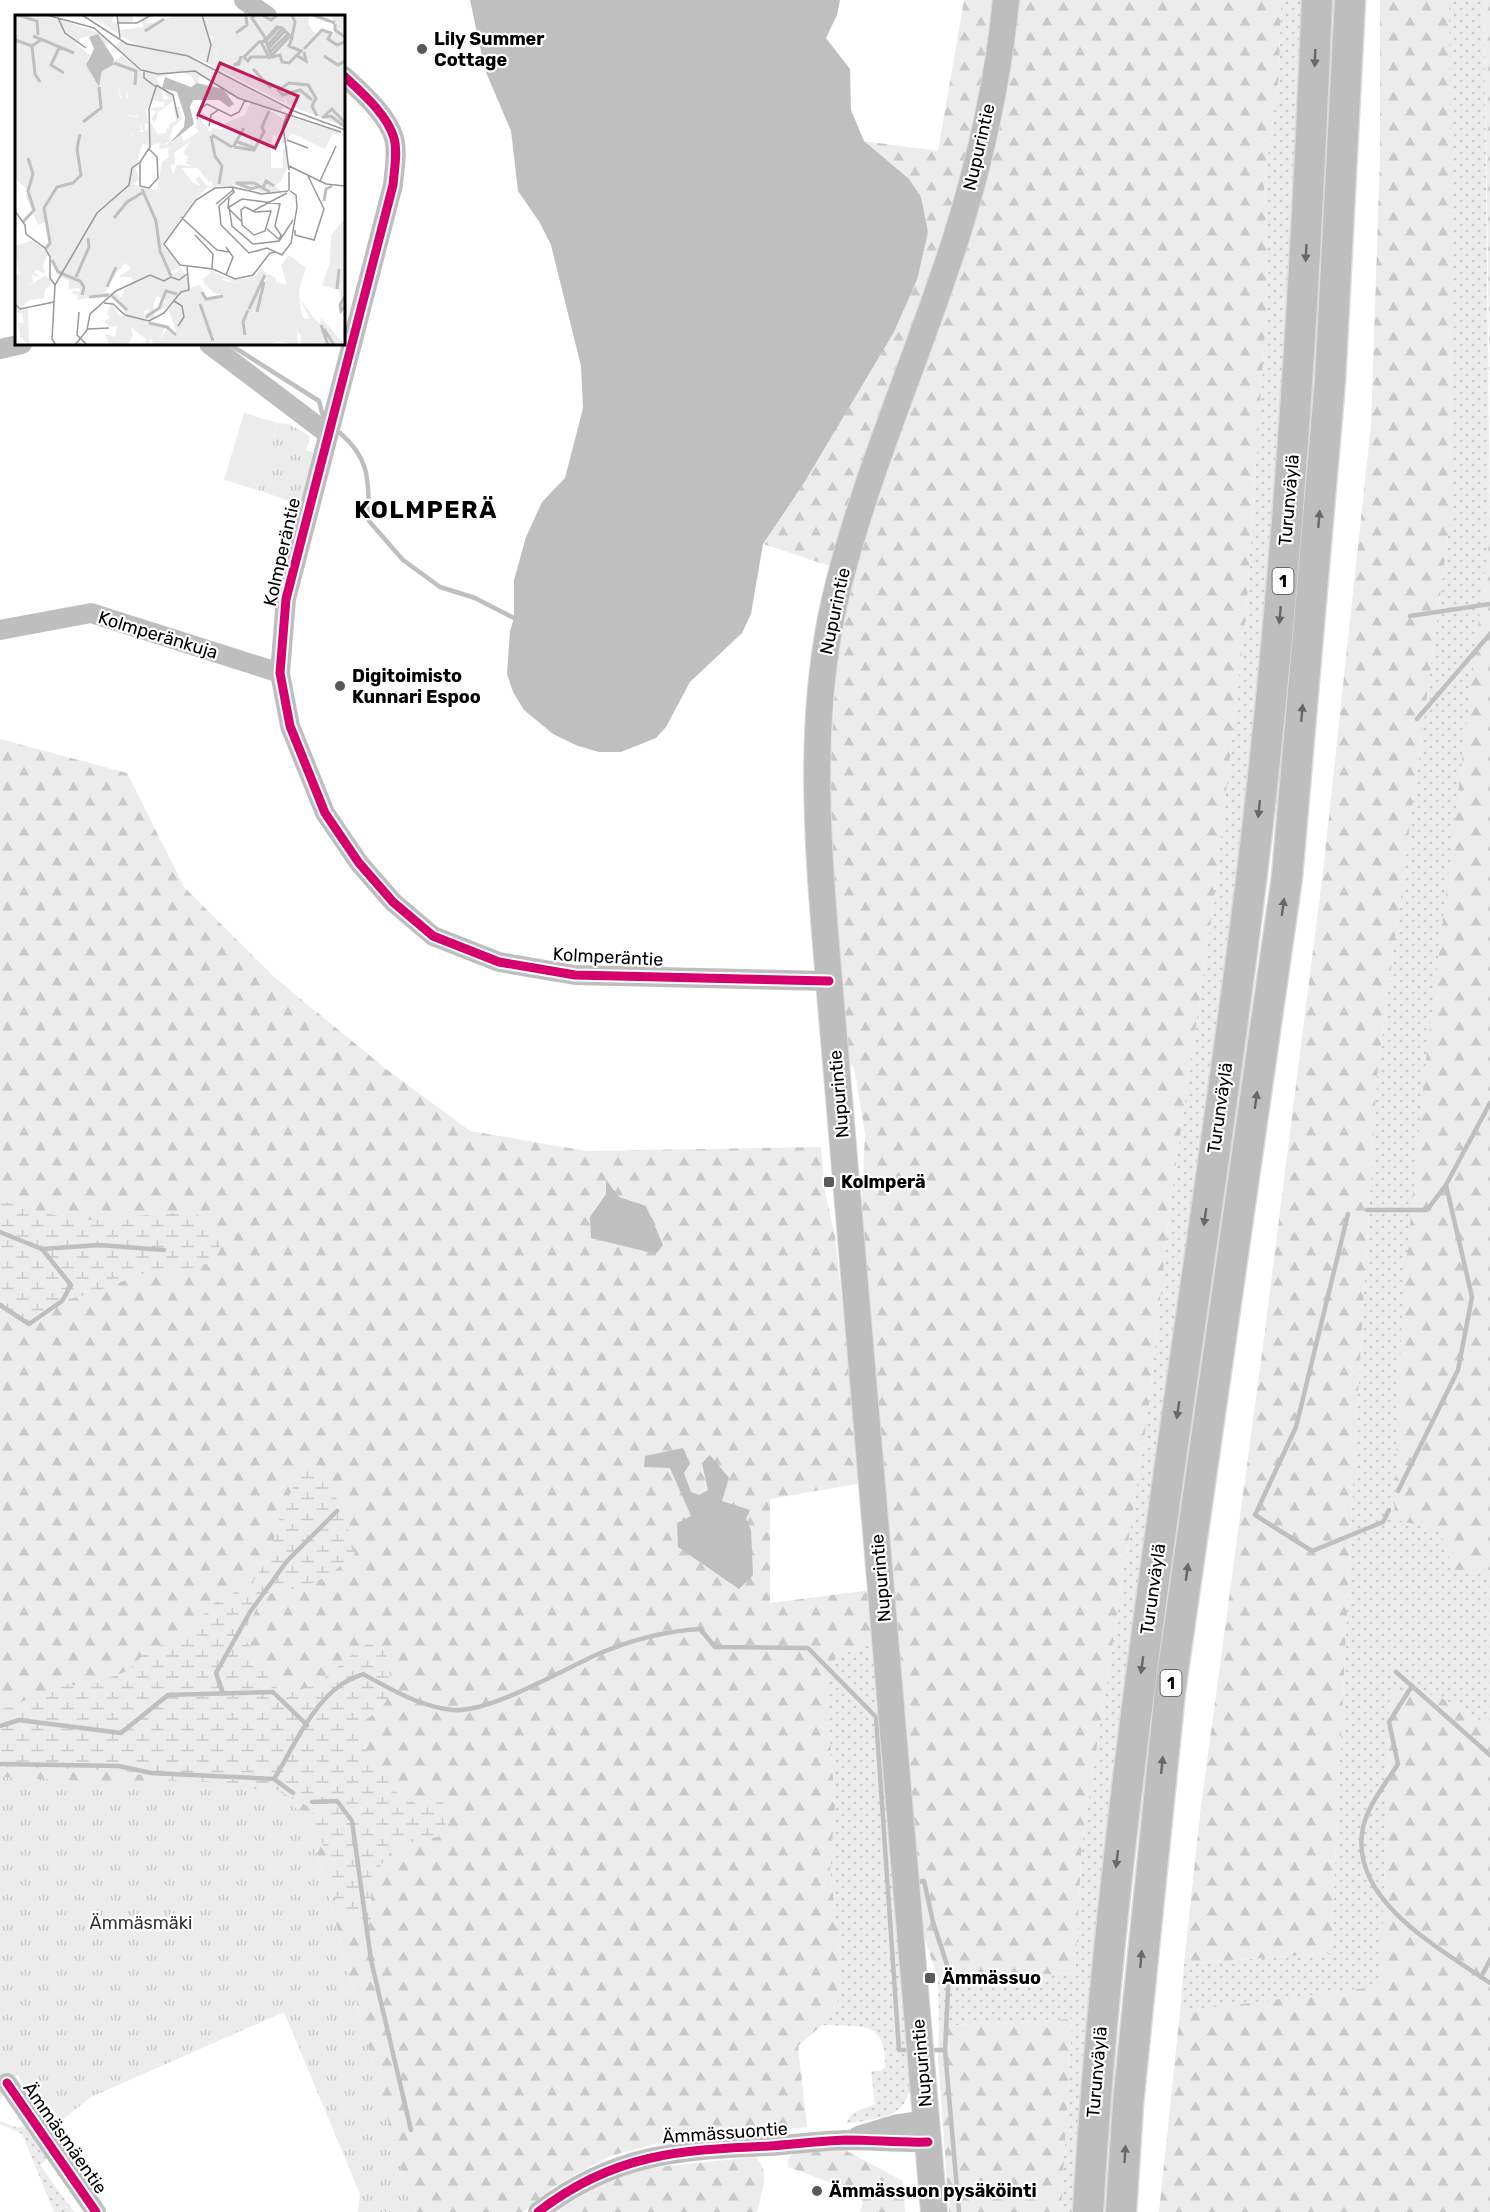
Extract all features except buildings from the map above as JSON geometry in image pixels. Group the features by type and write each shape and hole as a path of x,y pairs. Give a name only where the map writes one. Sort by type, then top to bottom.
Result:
{"highway":[{"name":"Turunväylä","path":"1088,2212 1094,2103 1112,1906 1138,1692 1249,892 1278,637 1299,383 1317,0"},
{"name":"Turunväylä","path":"1121,2212 1131,2070 1170,1691 1287,877 1330,381 1350,0"}],"main road":[{"name":"Nupurintie","path":"934,2212 829,981 816,789 820,689 838,585 873,471 956,238 976,167 996,68 1006,0"}],"street":[{"path":"244,0 266,15"},
{"name":"Kolmperäntie","path":"345,77 360,90 385,121 394,138 395,159 393,185 286,599 280,673 290,726 326,813 359,862 393,902 433,936 499,962 575,975 829,981"},
{"path":"0,349 18,345"},
{"path":"210,345 328,434"},
{"name":"Kolmperänkuja","path":"0,630 91,614 280,673"},
{"name":"Ämmäsmäentie","path":"7,2083 96,2212"},
{"name":"Ämmässuontie","path":"538,2212 565,2191 613,2168 655,2155 706,2149 847,2140 894,2124 927,2131"}],"green space":[{"path":"964,0 996,0 969,154 950,226 833,567 763,544 804,483 894,332 917,280 879,155 864,141 938,151"},
{"path":"1014,0 1281,0 1279,75 1264,182 1268,286 1246,614 1214,900 1170,1206 1148,1413 1082,1843 1075,1973 938,1978 924,1937 918,1897 860,1244 865,1133 854,1067 849,1064 835,953 829,779 839,631"},
{"path":"1281,0 1302,0 1289,299 1268,591 1235,907 1114,1762 1093,1970 1075,2212 1061,2212 1072,2019 939,2026 938,1978 1075,1973 1082,1843 1148,1413 1170,1206 1214,900 1246,614 1268,286 1264,182 1279,75"},
{"path":"1380,0 1449,0 1451,513 1377,1076 1354,1461 1331,1953 1184,1964 1200,1814 1263,1346 1324,863 1371,425 1380,158"},
{"path":"1449,0 1484,0 1490,527 1394,1518 1440,1530 1454,1570 1490,1570 1490,1727 1437,1695 1390,1693 1381,1987 1180,2012 1184,1964 1331,1953 1354,1461 1377,1076 1451,513"},
{"path":"1484,0 1490,0 1490,406"},
{"path":"244,413 278,423 258,490 224,480"},
{"path":"278,423 289,424 308,435 310,438 306,450 317,454 303,506 258,490"},
{"path":"1490,527 1490,1570 1453,1570 1440,1531 1394,1519 1402,1309 1424,1077"},
{"path":"0,739 127,773 184,887 274,977 386,1069 470,1131 587,1151 821,1147 825,1192 835,1235 862,1483 770,1499 770,1603 871,1590 875,1642 836,1657 826,1687 835,1805 830,1870 840,1950 840,1997 822,2025 798,2046 807,2127 658,2143 610,2156 555,2186 523,2212 416,2212 409,2201 315,1845 0,1777"},
{"path":"0,1201 78,1221 193,1211 222,1235 222,1243 209,1263 182,1271 141,1274 96,1292 62,1301 29,1324 0,1305"},
{"path":"303,1466 325,1479 341,1506 355,1554 333,1572 314,1583 264,1594 243,1635 267,1676 283,1695 317,1684 360,1648 376,1640 386,1657 390,1688 382,1707 361,1723 363,1745 398,1794 417,1804 443,1802 446,1827 438,1837 396,1845 371,1878 371,1922 357,1925 337,1912 331,1869 311,1808 267,1785 158,1779 125,1771 0,1767 0,1710 67,1684 86,1687 129,1670 144,1654 188,1633 213,1604 252,1583 268,1559 281,1513"},
{"path":"875,1642 913,2075 910,2090 899,2109 883,2117 846,2124 851,2114 875,2104 871,2071 880,2071 885,2067 881,2040 868,2028 822,2025 840,1997 840,1950 830,1870 835,1805 826,1687 836,1657"},
{"path":"1390,1693 1437,1695 1490,1727 1490,2212 1159,2212 1180,2012 1381,1986"},
{"name":"Ämmäsmäki","path":"0,1777 253,1788 302,1811 315,1845 409,2201 416,2212 358,2212 360,2194 284,2012 91,2097 61,2121 52,2109 40,2114 18,2075 7,2083 0,2101"},
{"path":"1072,2019 1061,2212 949,2212 938,2058 939,2026"},
{"path":"0,2121 18,2128 23,2125 48,2158 40,2165 74,2212 54,2212 22,2134 0,2124"},
{"path":"815,2149 845,2150 903,2181 905,2212 860,2212 863,2203 859,2193 788,2167 788,2159 794,2153"},
{"path":"755,2157 763,2169 764,2176 757,2212 554,2212 604,2182 638,2169"}],"shaded area":[{"name":"Kolmperä","path":"470,0 840,0 837,15 826,38 850,69 851,110 864,141 909,179 921,197 928,232 917,280 894,332 804,483 763,544 751,614 742,633 690,682 666,727 656,738 621,752 599,752 578,746 553,734 524,710 513,692 507,674 510,631 514,618 514,580 526,537 542,502 565,478 583,408 581,366 551,245 540,223 518,191 511,131 485,70"},
{"path":"606,1180 619,1197 646,1206 663,1245 656,1254 591,1238 590,1217 606,1194"},
{"path":"683,1448 690,1463 684,1473 691,1492 699,1495 708,1490 702,1463 710,1455 729,1478 722,1501 750,1510 746,1519 751,1530 753,1575 739,1589 678,1547 677,1523 691,1516 670,1468 644,1467 645,1456"}],"waterway":[{"path":"231,345 319,401 324,420"},
{"path":"340,433 358,453 363,463 368,484 369,521 403,560 440,587 475,598 514,618"},
{"path":"1410,616 1490,604"},
{"path":"1417,719 1490,634"},
{"path":"1398,1491 1458,1370 1472,1297 1446,1185 1490,1103"},
{"path":"1367,1210 1427,1210 1446,1185"},
{"path":"1348,1214 1296,1427 1255,1515 1312,1551 1383,1522 1389,1510"},
{"path":"0,1232 42,1249 99,1245 164,1250"},
{"path":"0,1305 29,1324 62,1301 71,1285 42,1249"},
{"path":"223,1693 216,1673 250,1612 287,1561 337,1511"},
{"path":"274,1779 321,1703 342,1684 363,1674 406,1696 429,1705 453,1710 486,1705 506,1698 610,1649 661,1634 700,1629 715,1647 808,1648 876,1717 899,2050 907,2050"},
{"path":"1396,1672 1490,1755"},
{"path":"1412,1686 1389,1722 1398,1764 1367,1815 1362,1833 1363,1858 1371,1881 1404,1922 1490,1983"},
{"path":"0,1726 19,1720 121,1733 168,1695 273,1692 307,1725"},
{"path":"0,1764 119,1766 151,1773 274,1779 293,1793"},
{"path":"312,1802 337,1801 352,1821 371,1960 411,2130"},
{"path":"919,1882 924,1881 933,1922 949,1971 945,2050 959,2212"},
{"path":"1481,1977 1490,1960"},
{"path":"934,2050 945,2050"}],"cycle path":[{"path":"345,77 386,120 394,138 396,155 393,185 286,599 280,673 290,726 325,813 359,863 393,902 433,936 499,962 575,975 829,981"},
{"path":"7,2083 96,2212"},
{"path":"538,2212 593,2178 620,2167 676,2153 846,2140 928,2142"}],"place":[{"name":"Lily Summer Cottage","path":"422,49"},
{"name":"Digitoimisto Kunnari Espoo","path":"340,686"},
{"name":"Kolmperä","path":"829,1182"},
{"name":"Ämmässuo","path":"930,1978"},
{"name":"Ämmässuon pysäköinti","path":"817,2191"}],"district":[{"name":"KOLMPERÄ","path":"426,510"}]}
